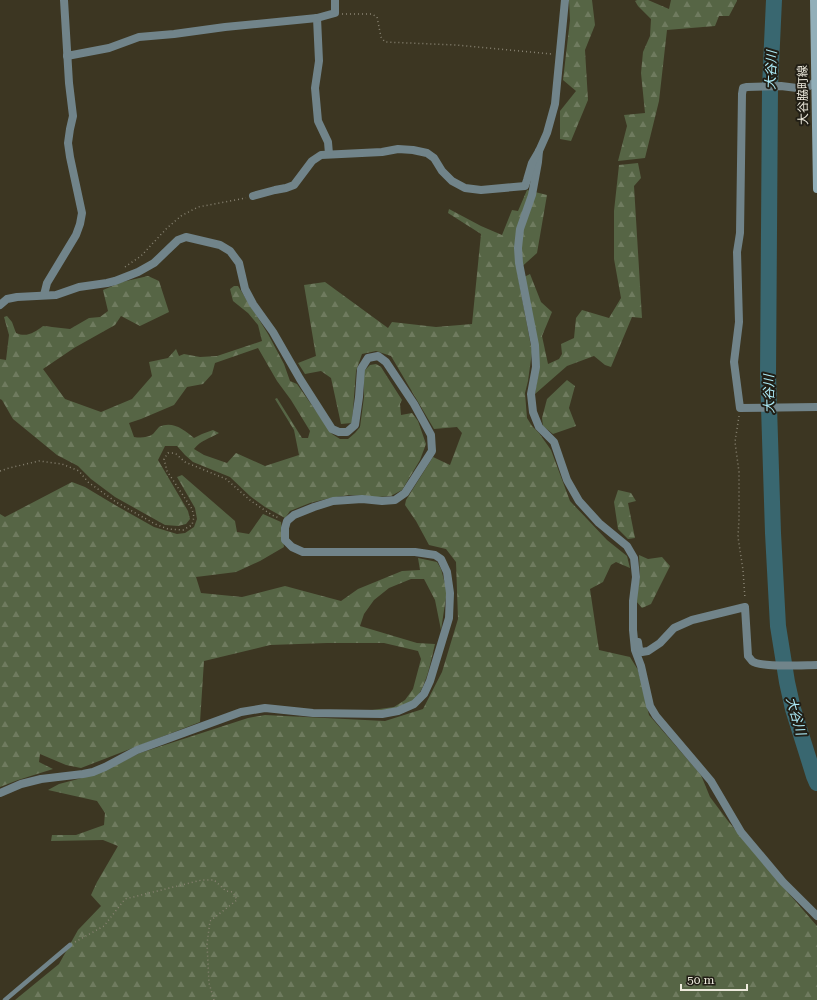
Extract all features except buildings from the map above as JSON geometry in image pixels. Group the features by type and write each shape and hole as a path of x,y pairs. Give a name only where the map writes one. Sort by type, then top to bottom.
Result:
{"main road":[{"name":"大谷脇町線","path":"814,0 817,190"}],"street":[{"path":"44,295 47,283 76,234 82,213 68,143 73,116 69,82 64,0"},
{"path":"67,56 109,48 140,36 174,34 225,27 318,18 335,14 335,0"},
{"path":"253,196 294,185 312,161 321,155 382,152 398,149 427,153 434,158 442,171 452,182 465,188 481,190 525,186 532,162 547,133 555,104 565,0"},
{"path":"318,18 319,61 315,88 318,121 328,142 329,154"},
{"path":"816,83 806,88 781,86 743,88 740,232 737,252 738,322 734,362 740,408 817,407"},
{"path":"539,151 532,195 520,229 518,248 519,263 535,345 536,367 531,394 533,412 539,428 554,442 567,480 579,501 599,523 627,546 634,558 636,578 633,601 635,650 641,666 650,706 656,716 711,781 741,832 783,882 817,916"},
{"path":"0,305 7,299 17,297 56,295 79,287 107,284 138,272 154,263 178,240 186,237 220,245 230,251 239,263 245,289 253,304 273,332 300,379 332,429 339,432 347,432 355,425 361,369 368,358 378,356 386,362 414,404 431,435 432,450 405,493 394,500 382,501 362,499 333,501 314,507 294,515 287,521 285,528 286,540 292,547 303,552 415,552 435,555 441,559 447,572 450,593 449,618 430,681 424,694 414,704 398,712 382,714 313,713 265,708 241,712 137,750 94,772 41,779 21,784 0,793"},
{"path":"633,630 638,635 639,648 642,652 648,651 660,643 674,628 692,620 745,607 748,656 752,661 758,664 774,665 817,665"}],"lane":[{"path":"5,1000 70,945"}],"path":[{"path":"335,14 372,14 377,17 381,37 385,42 456,45 560,55"},
{"path":"115,281 122,270 141,256 167,228 181,216 198,207 253,196"},
{"path":"740,408 735,442 739,472 738,537 743,570 745,607"},
{"path":"0,471 39,461 62,464 78,471 88,482 116,502 155,524 168,529 183,530 192,525 194,517 192,509 167,470 164,459 168,453 172,453 176,454 185,462 226,479 251,501 272,515 287,521"},
{"path":"70,945 104,926 125,899 202,880 214,880 226,891 233,892 237,900 210,921 207,944 209,983 214,1000"}],"green space":[{"path":"569,0 592,0 595,25 585,50 588,100 571,141 560,139 560,111 576,91 563,80 570,20"},
{"path":"648,0 669,9 671,0 737,1 729,16 719,16 715,26 667,30 659,101 645,158 618,161 627,126 624,115 645,113 641,73 643,52 650,36 651,19 638,6 635,1"},
{"path":"638,163 641,178 634,186 642,318 632,317 611,367 605,365 594,356 567,366 535,394 539,369 524,277 530,274 541,302 552,312 542,336 548,364 559,359 562,354 561,344 574,338 576,318 582,310 609,318 621,298 614,259 614,211 619,165"},
{"path":"527,190 547,195 537,253 517,271 532,352 525,393 527,418 551,450 570,501 607,540 627,556 630,568 616,562 611,565 603,582 590,589 599,650 630,657 638,670 649,715 701,775 710,797 728,821 817,926 817,1000 15,1000 59,964 78,930 101,906 91,895 118,846 103,840 51,841 52,835 76,835 104,825 105,813 97,801 48,790 59,784 97,774 140,753 248,718 265,715 385,721 423,709 442,672 458,619 456,562 446,549 429,545 416,521 405,505 406,500 433,457 450,465 462,433 457,427 434,429 391,356 376,351 362,354 356,371 352,423 341,424 331,378 321,371 305,374 298,363 316,356 304,285 325,282 388,328 392,322 436,327 472,324 481,234 448,213 449,209 502,235 512,210 518,211"},
{"path":"148,276 159,281 169,312 140,326 121,316 115,325 74,348 43,369 65,399 101,412 132,399 152,376 149,362 168,358 176,349 179,356 184,354 200,357 217,356 262,341 258,325 248,313 233,301 230,289 234,286 238,286 268,334 284,364 290,381 297,384 332,434 340,439 348,439 360,427 364,397 364,371 370,365 376,364 381,367 402,400 400,404 401,415 412,413 418,421 426,444 420,460 402,490 391,496 377,497 349,495 330,498 310,503 290,511 285,518 265,507 250,496 230,477 193,462 177,446 165,446 158,460 188,511 190,519 186,524 178,526 165,525 115,497 91,479 78,466 57,455 13,419 0,399 0,359 6,360 9,335 4,317 7,316 12,322 16,333 24,335 31,334 43,326 70,329 89,318 100,317 108,311 103,290 122,282","holes":["258,348 277,381 291,400 310,431 308,438 302,438 277,398 275,399 294,430 299,455 265,466 236,453 227,463 204,455 194,449 202,442 219,433 213,430 194,438 178,427 173,425 164,425 159,427 153,434 144,437 134,437 129,423 174,405 187,387 203,384 212,374 215,363"]},
{"path":"567,380 575,386 569,408 576,426 553,434 543,426 542,418 547,399"},
{"path":"182,475 235,521 237,532 249,534 263,514 281,522 284,547 260,561 236,572 196,577 201,593 242,597 285,586 341,601 358,589 402,571 420,570 418,558 437,562 441,569 447,591 441,630 435,600 424,579 411,579 389,588 374,600 364,614 360,626 417,643 435,644 421,691 412,702 390,709 372,710 394,707 405,700 413,689 421,659 418,651 384,643 270,645 204,661 200,722 81,768 66,765 40,754 39,762 53,769 0,787 0,514 5,517 72,482 85,487 154,527 177,534 185,533 194,527 197,519 195,508 177,477"},
{"path":"618,490 631,493 636,501 628,503 635,538 628,539 618,529 614,502"},
{"path":"639,555 648,559 662,557 670,566 651,604 642,608 636,601 640,576"}],"waterway":[{"name":"大谷川","path":"774,0 770,87 768,375 773,533 778,626 793,709 817,783"}]}
